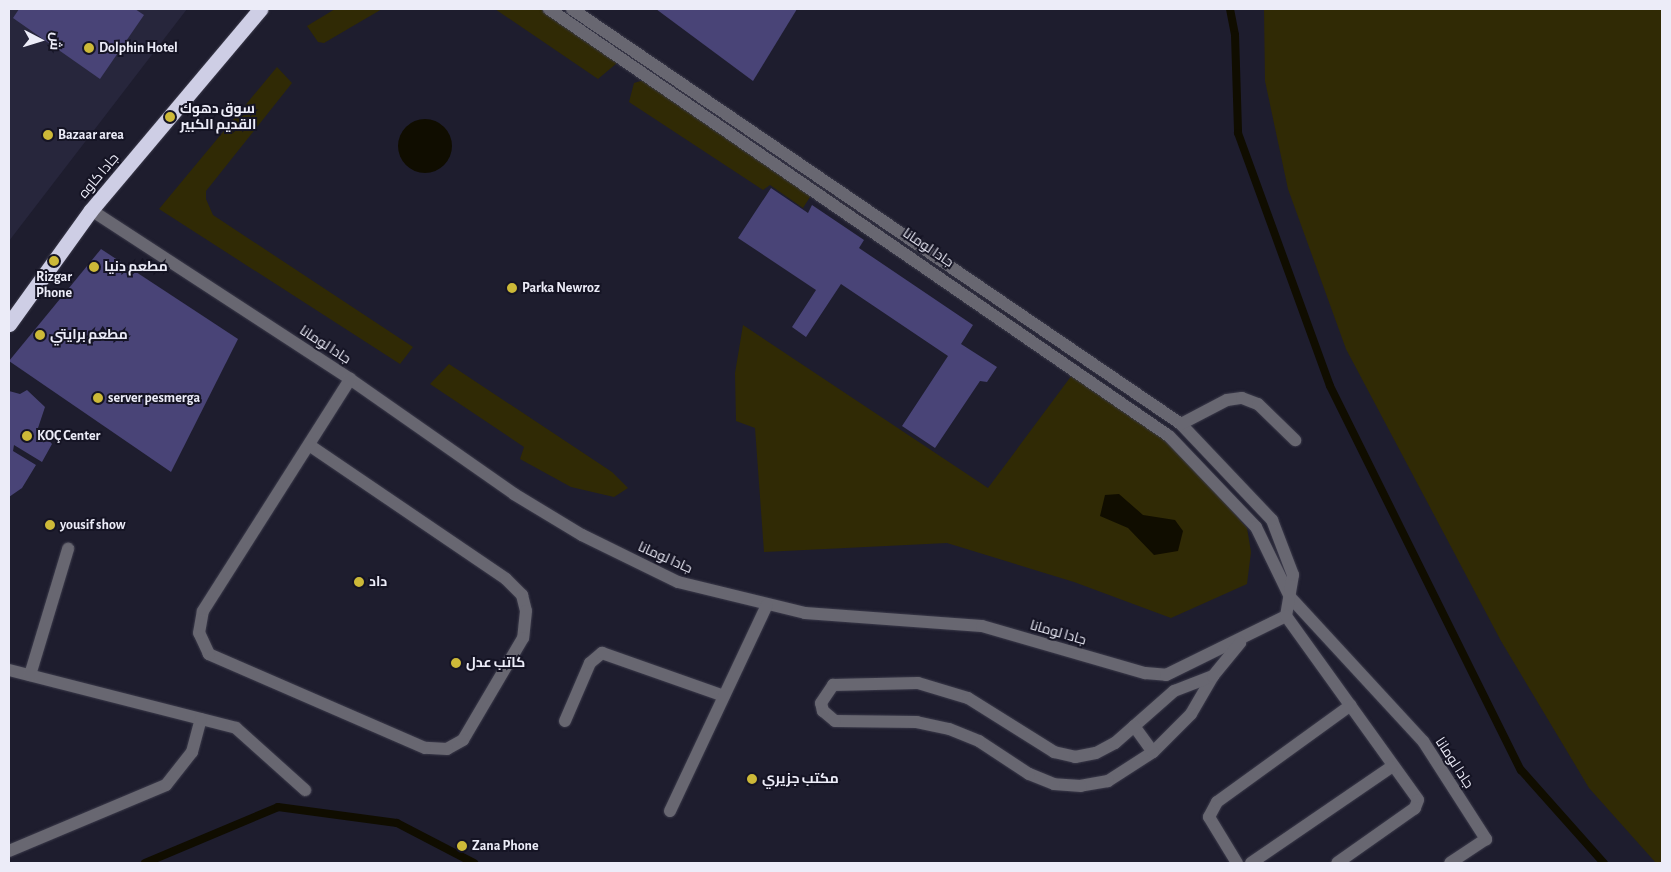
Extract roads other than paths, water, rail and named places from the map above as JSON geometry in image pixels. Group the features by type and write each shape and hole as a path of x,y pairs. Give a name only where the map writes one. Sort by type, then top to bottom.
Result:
{"highway":[{"name":"جادا کاوه","path":"9,324 90,210 260,9"}],"street":[{"name":"جادا لومانا","path":"549,9 1169,436 1256,527 1290,597 1423,742 1486,839 1450,863"},
{"name":"جادا لومانا","path":"90,210 350,379 514,494 582,535 678,582 805,614 982,626 1166,675 1286,616 1293,575 1272,520 1181,424 572,9"},
{"path":"309,445 506,579 522,595 526,611 523,638 463,740 447,749 425,748 209,654 199,633 203,611 350,379"},
{"path":"1181,424 1227,400 1242,398 1258,404 1295,440"},
{"path":"30,675 68,549"},
{"path":"670,811 767,605"},
{"path":"1286,616 1351,705 1391,767 1414,791 1418,800 1415,808 1337,863"},
{"path":"1213,676 1174,691 1134,726 1096,754 1075,757 1054,752 968,698 926,685 833,685 821,703 823,711 836,721 917,722 948,729 1054,784 1081,786 1108,781 1153,752 1192,714 1213,676 1243,638"},
{"path":"566,721 590,663 602,653 724,696"},
{"path":"9,670 236,728 304,790"},
{"path":"1237,863 1209,817 1217,802 1351,705"},
{"path":"9,851 166,785 192,752 200,719"},
{"path":"1134,726 1153,752"},
{"path":"1251,863 1391,767"}],"waterway":[{"path":"1230,9 1235,35 1238,133 1330,386 1521,770 1604,863"},
{"path":"145,863 278,807 397,823 474,863"}],"place":[{"name":"Dolphin Hotel","path":"89,48"},
{"name":"سوق دهوك القديم الكبير","path":"170,117"},
{"name":"Bazaar area","path":"48,135"},
{"name":"Rizgar Phone","path":"54,261"},
{"name":"مطعم دنيا","path":"94,267"},
{"name":"Parka Newroz","path":"512,288"},
{"name":"مطعم برايتي","path":"40,335"},
{"name":"server pesmerga","path":"98,398"},
{"name":"KOÇ Center","path":"27,436"},
{"name":"yousif show","path":"50,525"},
{"name":"داد","path":"359,582"},
{"name":"كاتب عدل","path":"456,663"},
{"name":"مكتب جزيري","path":"752,779"},
{"name":"Zana Phone","path":"462,846"}]}
